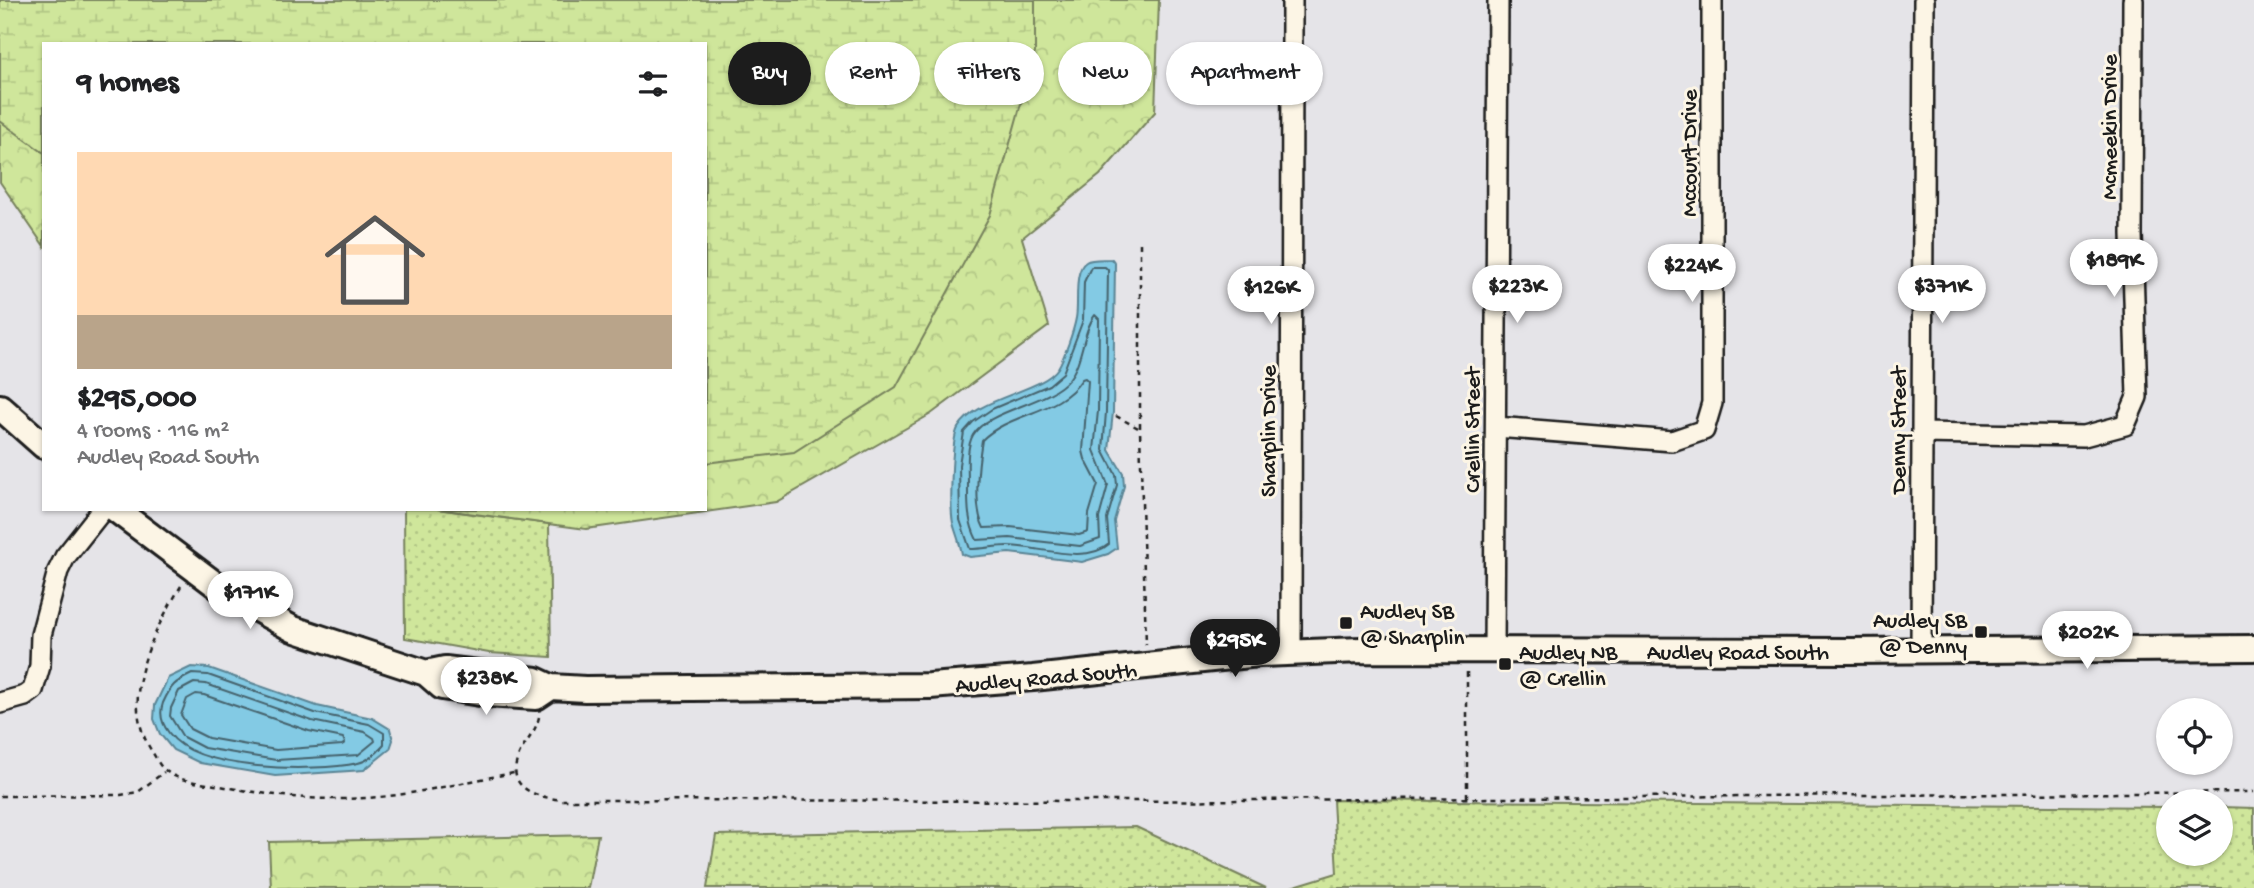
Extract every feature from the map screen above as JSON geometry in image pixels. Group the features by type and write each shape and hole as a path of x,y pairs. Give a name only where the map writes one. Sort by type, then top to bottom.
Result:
{"street":[{"name":"Sharplin Drive","path":"1291,652 1292,0"},
{"name":"Crellin Street","path":"1494,650 1497,0"},
{"name":"Mccourt Drive","path":"1496,427 1672,441 1704,430 1712,403 1712,0"},
{"name":"Denny Street","path":"1921,650 1924,0"},
{"name":"Mcmeekin Drive","path":"1922,433 2084,436 2125,425 2137,397 2132,234 2133,0"},
{"path":"0,407 42,444"},
{"path":"0,703 33,691 40,666 41,635 58,571 65,557 101,511"},
{"name":"Audley Road South","path":"118,511 224,591 293,629 426,673 444,669 536,680 544,692 585,689 930,686 1291,652 1467,649 2254,648"}],"path":[{"path":"1140,243 1140,429 1146,666"},
{"path":"1116,416 1140,429"},
{"path":"192,568 167,606 154,634 139,687 138,723 146,743 165,771 189,780 295,799 342,800 424,791 514,773"},
{"path":"1467,649 1467,798"},
{"path":"544,692 537,725 520,753 514,773 519,783 537,796 564,800 960,801 2254,792"},
{"path":"0,796 121,795 138,792 165,771"}],"green space":[{"path":"0,0 1159,0 1155,112 1100,175 1022,238 1049,326 931,414 776,502 586,529 452,511 707,511 707,42 42,42 42,243 0,182"},
{"path":"0,0 1035,0 1035,42 934,42 934,105 1021,105 990,215 896,387 794,452 707,463 707,42 42,42 42,152 0,121"},
{"path":"404,511 452,511 549,524 551,657 489,653 405,638"},
{"path":"1333,800 2156,807 2156,866 2233,866 2233,807 2254,808 2254,888 1288,888 1337,873"},
{"path":"1136,827 1266,888 707,888 716,835"},
{"path":"598,835 588,888 271,888 269,842"}],"water":[{"path":"1112,259 1115,263 1113,412 1109,450 1123,473 1124,486 1114,521 1117,548 1108,554 1082,562 1009,553 970,557 962,554 953,523 952,504 953,460 958,428 979,409 1038,383 1058,368 1075,323 1079,272 1086,262"},
{"path":"191,667 209,668 317,706 372,718 390,729 393,740 390,749 364,770 275,776 200,763 173,750 160,734 154,719 155,705 168,678"}],"place":[{"name":"Audley SB @ Sharplin","path":"1346,623"},
{"name":"Audley SB @ Denny","path":"1981,632"},
{"name":"Audley NB @ Crellin","path":"1505,664"}]}
